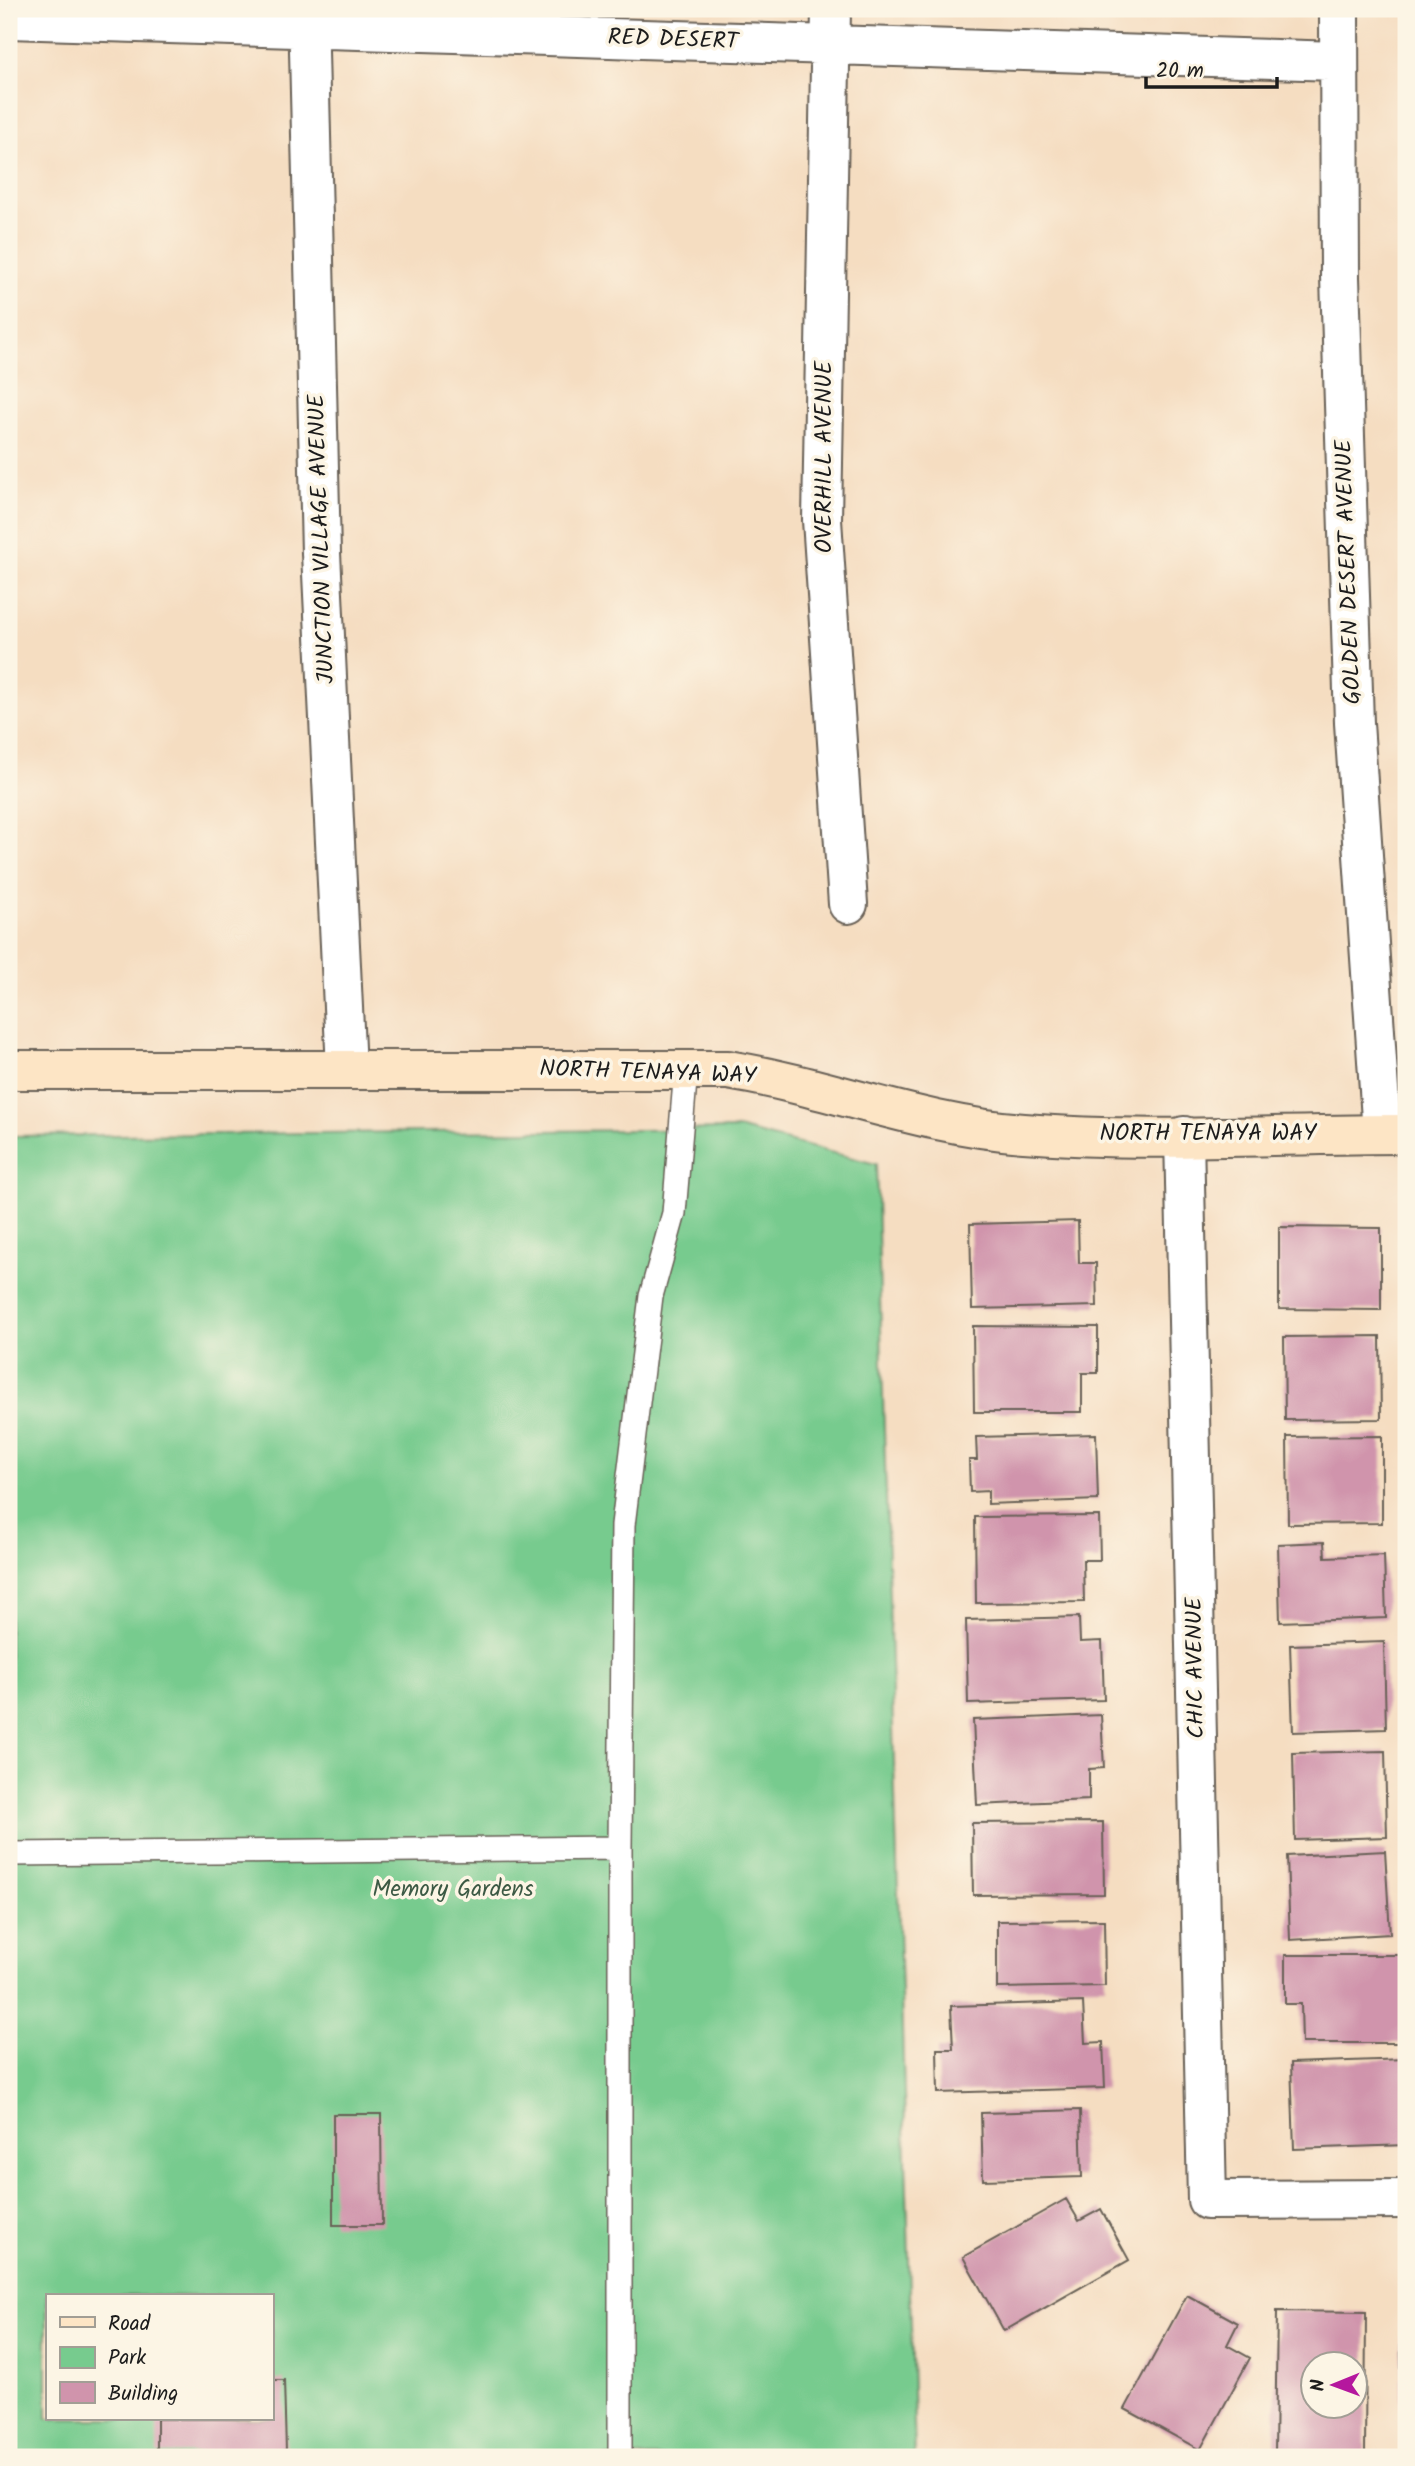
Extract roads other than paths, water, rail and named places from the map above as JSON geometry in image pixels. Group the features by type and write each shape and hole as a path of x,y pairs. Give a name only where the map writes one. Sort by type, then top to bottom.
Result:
{"main road":[{"name":"NORTH TENAYA WAY","path":"9,1070 728,1070 775,1078 920,1115 998,1130 1184,1136 1394,1133"}],"street":[{"name":"GOLDEN DESERT AVENUE","path":"1339,9 1337,61 1340,277 1354,723 1394,1133"},
{"name":"RED DESERT","path":"9,19 308,19 830,27 1337,61"},
{"name":"JUNCTION VILLAGE AVENUE","path":"308,19 321,553 346,1069"},
{"name":"OVERHILL AVENUE","path":"830,27 822,520 848,904"},
{"name":"CHIC AVENUE","path":"1184,1136 1207,2200 1406,2199"}],"lane":[{"path":"620,2457 623,1525 651,1296 674,1213 686,1069"},
{"path":"9,1854 620,1848"}],"park label":[{"name":"Memory Gardens","path":"453,1890"}]}
